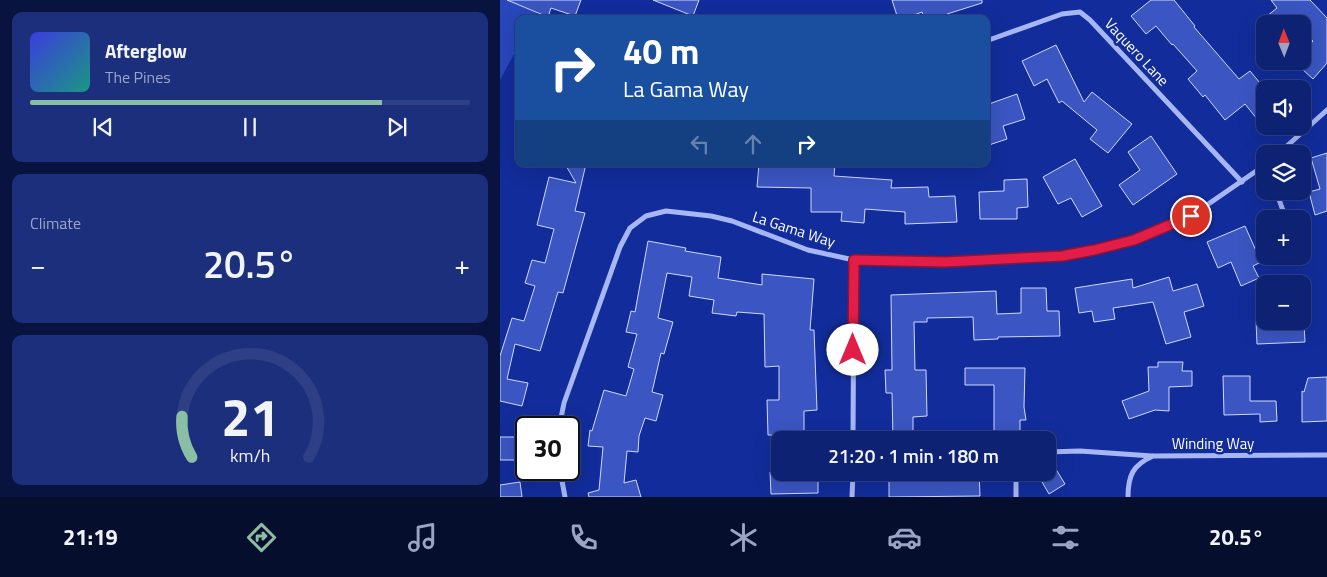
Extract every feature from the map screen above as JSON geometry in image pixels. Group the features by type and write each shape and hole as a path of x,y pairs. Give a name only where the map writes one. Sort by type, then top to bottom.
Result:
{"street":[{"name":"Vaquero Lane","path":"990,40 1062,14 1080,12 1090,20 1242,182"},
{"path":"1288,145 1327,110"},
{"name":"La Gama Way","path":"561,416 564,403 620,247 630,228 646,216 666,211 711,216 732,221 808,250 854,260 945,262 1062,256 1134,240 1191,216 1256,172"},
{"path":"853,431 854,260"},
{"path":"1056,452 1080,451 1153,456"},
{"name":"Winding Way","path":"1128,497 1130,475 1140,461 1153,456 1327,455"},
{"path":"562,481 566,497"},
{"path":"852,481 852,497"},
{"path":"1016,481 1016,497"}],"shaded area":[{"path":"500,0 544,0 535,15 515,15 515,52 500,80"}],"building":[{"path":"507,0 581,0 575,15 551,8 549,15 543,15"},
{"path":"653,0 699,0 693,15"},
{"path":"892,0 982,0 982,3 948,15 923,15 922,12 914,15 897,15"},
{"path":"1151,0 1174,0 1194,27 1239,79 1250,71 1258,80 1256,118 1245,104 1225,120 1205,95 1203,97 1188,79 1197,71 1173,44 1156,26 1146,34 1131,16"},
{"path":"1271,0 1310,0 1327,18 1327,63 1313,79 1303,70 1311,70 1311,43 1313,41 1311,39 1311,15 1268,15 1277,8"},
{"path":"1056,45 1084,102 1092,92 1132,124 1108,153 1090,139 1097,130 1062,101 1059,103 1047,79 1034,86 1022,61"},
{"path":"1017,94 1025,119 1003,126 1007,139 990,145 990,104"},
{"path":"1151,136 1177,174 1133,205 1119,185 1140,170 1128,152"},
{"path":"1327,153 1327,211 1315,215 1311,191 1320,189 1311,158"},
{"path":"1075,159 1102,206 1082,217 1071,198 1058,204 1043,177"},
{"path":"567,167 585,167 575,211 585,213 563,293 558,292 540,351 515,344 507,379 528,383 522,406 500,401 500,356 512,318 524,321 535,286 525,283 532,260 545,263 554,229 537,225 549,177 576,183"},
{"path":"759,167 835,167 834,176 892,180 891,188 928,187 929,197 955,196 957,222 905,224 905,212 865,209 864,223 841,221 842,212 811,212 811,188 757,187"},
{"path":"1027,179 1028,207 1017,208 1017,219 980,219 979,192 1004,191 1004,180"},
{"path":"1245,226 1256,251 1256,264 1253,266 1258,275 1256,279 1241,286 1231,262 1218,268 1207,242"},
{"path":"648,241 686,248 685,251 721,257 718,278 762,285 762,274 814,279 810,330 814,330 817,410 804,411 804,431 771,431 771,435 768,435 767,400 779,400 779,366 765,367 764,314 737,312 736,316 712,313 714,300 689,296 692,277 667,273 658,318 673,322 664,354 661,353 652,392 663,395 656,421 645,418 639,436 638,452 627,451 624,483 636,480 641,497 589,497 588,493 599,490 603,447 588,446 590,430 592,431 604,390 626,396 634,369 628,367 637,334 626,332 631,311 635,312"},
{"path":"1169,277 1173,291 1197,284 1204,306 1184,312 1191,337 1166,344 1153,302 1113,308 1115,319 1094,322 1092,311 1079,313 1075,288 1132,279 1133,288"},
{"path":"1021,288 1046,288 1047,311 1059,311 1060,336 998,337 998,339 974,340 973,317 927,318 927,322 914,322 915,370 926,370 927,416 913,417 913,431 893,431 892,393 886,393 885,370 892,370 891,295 996,291 997,314 1021,313"},
{"path":"1256,330 1304,330 1305,342 1257,344"},
{"path":"1158,362 1183,362 1182,371 1192,371 1192,386 1169,387 1169,411 1155,410 1129,419 1122,401 1149,391 1148,367 1158,367"},
{"path":"965,368 1025,368 1024,407 1026,420 1020,420 1020,431 994,431 994,385 965,385"},
{"path":"1223,376 1250,376 1250,401 1276,401 1277,421 1260,422 1260,414 1224,415"},
{"path":"1327,377 1327,421 1302,422 1302,391 1304,392 1308,378"},
{"path":"500,437 515,437 515,460 500,460"},
{"path":"1056,469 1065,484 1049,494 1041,481 1056,481"},
{"path":"770,472 771,481 818,481 818,493 771,494"},
{"path":"889,481 979,481 980,496 889,497"},
{"path":"520,482 522,497 500,497 500,485"}],"route":[{"path":"853,350 854,260 945,262 1062,256 1134,240 1191,216"}]}
